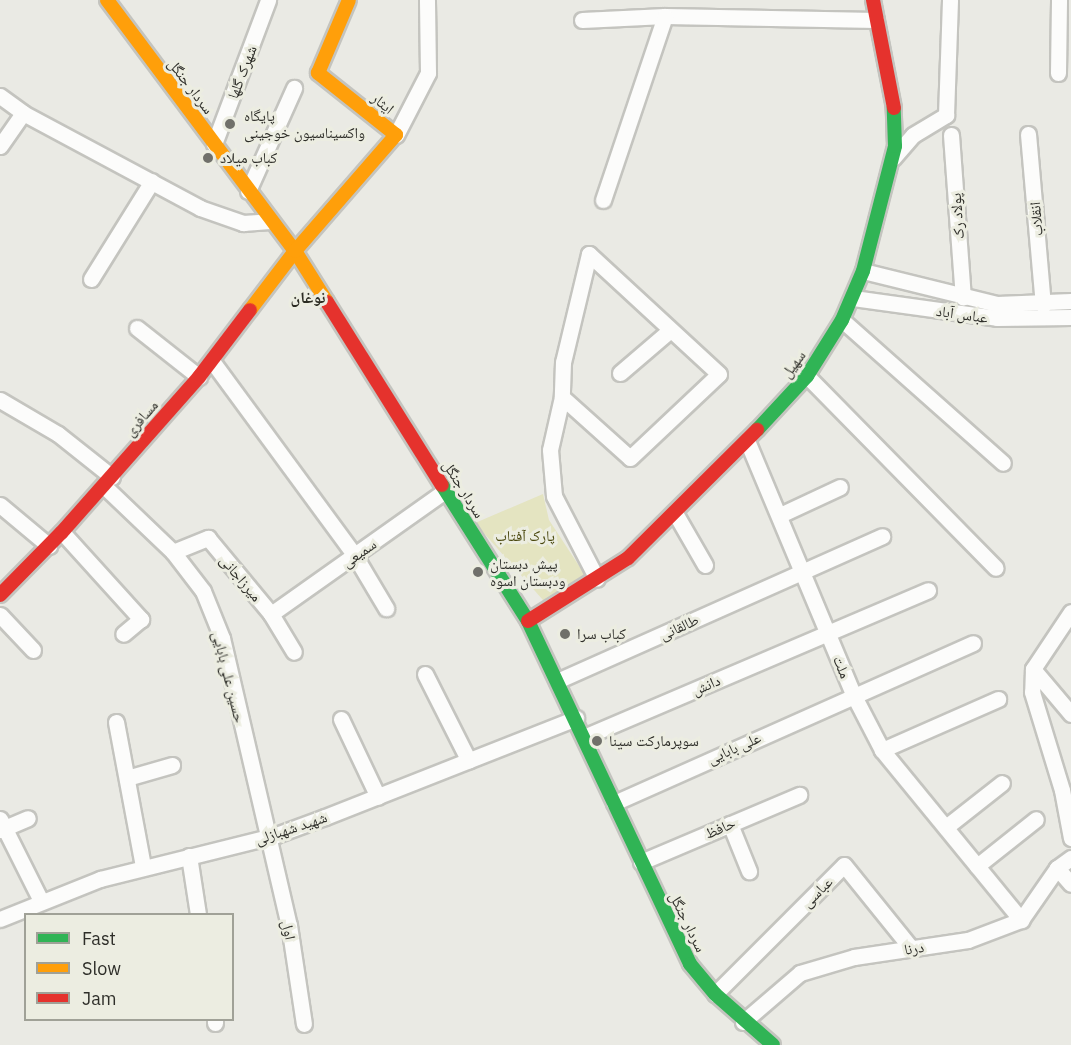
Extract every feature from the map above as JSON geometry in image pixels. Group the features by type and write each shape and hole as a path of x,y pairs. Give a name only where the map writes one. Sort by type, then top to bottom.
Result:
{"street":[{"name":"سردار جنگل","path":"107,0 270,221 295,251 528,621 576,718 690,964 743,1022 772,1045"},
{"name":"شهرک گلها","path":"214,144 268,0"},
{"name":"ایثار","path":"295,251 396,135 318,72 349,0"},
{"path":"396,135 428,73 427,0"},
{"name":"سهیل","path":"528,621 628,558 675,513 748,443 807,376 842,320 863,271 893,158 894,107 873,0"},
{"path":"893,158 913,135 946,115 950,0"},
{"path":"1059,0 1059,73"},
{"path":"582,20 665,16 876,20"},
{"path":"603,200 665,16"},
{"path":"248,191 294,88"},
{"path":"0,96 23,113 200,208 243,223 270,221"},
{"path":"0,146 23,113"},
{"name":"انقلاب","path":"1028,134 1043,304"},
{"name":"پولاد رک","path":"951,135 963,298"},
{"path":"91,279 152,181"},
{"name":"مسافری","path":"0,595 62,532 199,377 295,251"},
{"path":"562,397 630,458 719,374 669,331 589,254 563,362 562,397 550,450 554,496 597,579"},
{"name":"عباس آباد","path":"863,271 963,298 997,304 1043,304 1071,301"},
{"name":"عباس آباد","path":"853,298 997,318 1071,317"},
{"path":"842,320 1003,463"},
{"path":"137,328 199,377"},
{"path":"620,373 669,331"},
{"path":"212,361 355,556 386,608"},
{"path":"807,376 996,568"},
{"name":"حسین علی بابایی","path":"0,400 58,434 108,481 173,552 204,591 222,638 266,837"},
{"name":"ملت","path":"748,443 853,694 882,750 1020,920"},
{"path":"780,515 840,487"},
{"name":"سمیعی","path":"271,614 446,490"},
{"path":"2,511 49,546"},
{"path":"675,513 705,565"},
{"path":"62,532 141,619 123,634"},
{"name":"طالقانی","path":"557,681 882,536"},
{"name":"میرزاجانی","path":"173,552 208,538 271,614 294,652"},
{"name":"دانش","path":"584,737 928,590"},
{"path":"1071,612 1033,669 1032,692 1062,790 1071,838"},
{"path":"0,615 33,650"},
{"name":"علی بابایی","path":"614,803 853,694 973,643"},
{"path":"1033,669 1071,714"},
{"path":"425,674 469,761"},
{"path":"882,750 998,699"},
{"name":"شهید شهبازلی","path":"0,919 41,901 143,866 266,837 378,797 576,718"},
{"path":"341,719 378,797"},
{"path":"116,722 143,866"},
{"path":"127,778 172,765"},
{"path":"946,827 1002,783"},
{"name":"حافظ","path":"641,862 799,795"},
{"path":"28,818 2,826 41,901"},
{"path":"977,866 1035,819"},
{"path":"730,824 749,871"},
{"name":"اول","path":"266,837 289,925 304,1024"},
{"path":"189,856 198,913"},
{"path":"1020,920 1057,868 1071,858"},
{"name":"عباسی","path":"715,994 844,865 911,948"},
{"path":"1057,868 1071,884"},
{"name":"درنا","path":"743,1022 801,973 854,957 968,940 1020,920"}],"green space":[{"name":"پارک آفتاب","path":"543,494 549,520 587,578 550,608 475,523"}],"traffic: fast":[{"path":"757,430 807,376 842,320 863,271 895,146 894,108"},
{"path":"442,485 528,621 690,964 715,994 773,1045"}],"traffic: slow":[{"path":"107,0 295,251 327,302"},
{"path":"250,310 295,251 396,135 318,73 349,0"}],"traffic: jam":[{"path":"873,0 894,108"},
{"path":"327,302 442,485"},
{"path":"0,595 62,532 199,377 250,310"},
{"path":"528,621 628,558 757,430"}],"place":[{"name":"پایگاه واکسیناسیون خوجینی","path":"230,124"},
{"name":"کباب میلاد","path":"208,158"},
{"name":"پیش دبستان ودبستان اسوه","path":"478,572"},
{"name":"کباب سرا","path":"565,634"},
{"name":"سوپرمارکت سینا","path":"597,741"}],"district":[{"name":"نوغان","path":"308,297"}]}
